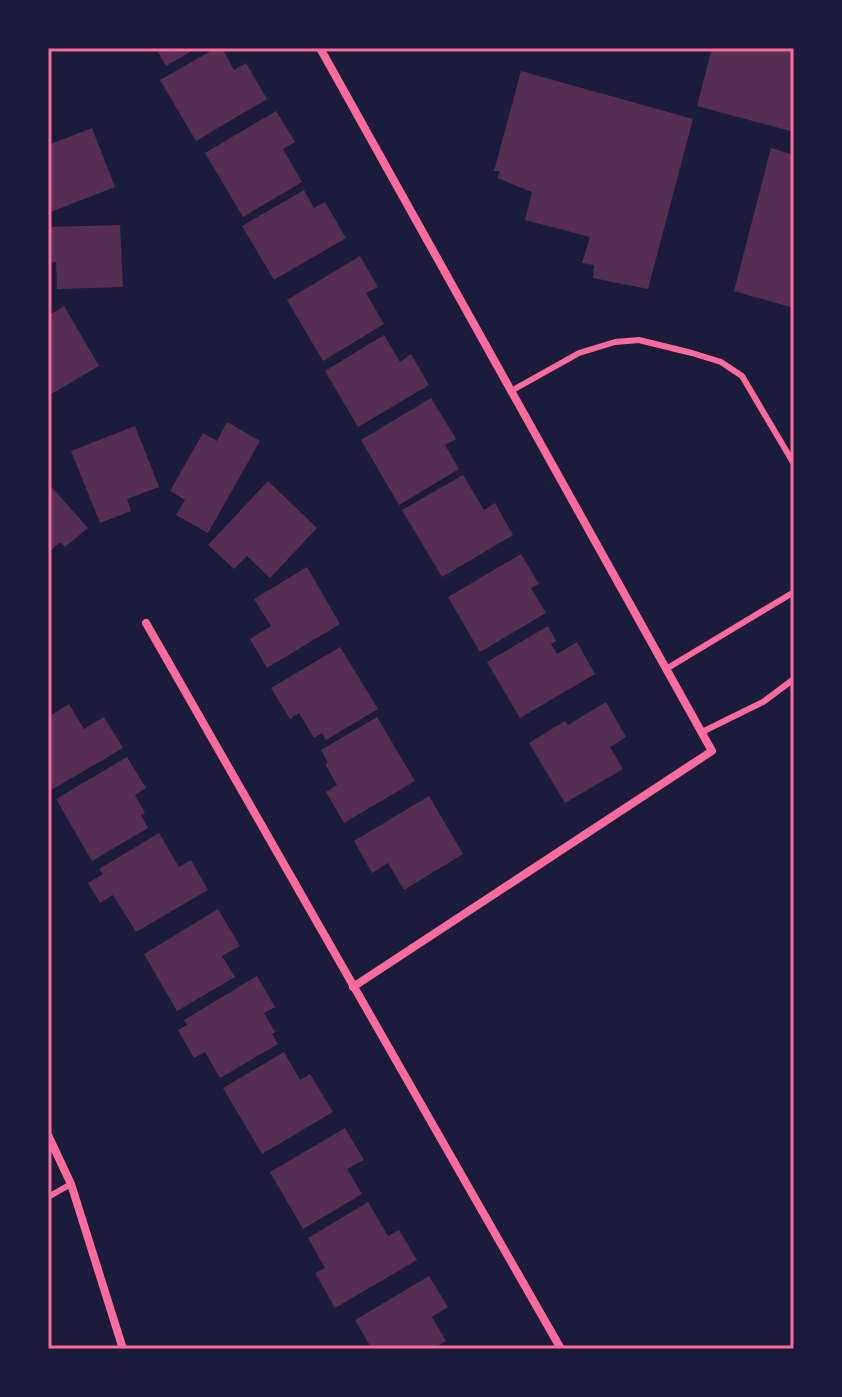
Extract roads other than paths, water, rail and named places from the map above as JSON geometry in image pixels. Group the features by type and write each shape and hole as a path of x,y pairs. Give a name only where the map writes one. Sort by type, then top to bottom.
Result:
{"street":[{"path":"320,48 712,751 353,987"},
{"path":"146,623 561,1349"},
{"path":"48,1135 71,1184 123,1349"}],"lane":[{"path":"511,391 579,353 615,342 639,340 679,350 721,362 742,376 794,464"},
{"path":"666,669 794,592"},
{"path":"702,732 763,702 794,679"},
{"path":"48,1197 71,1184"}]}
